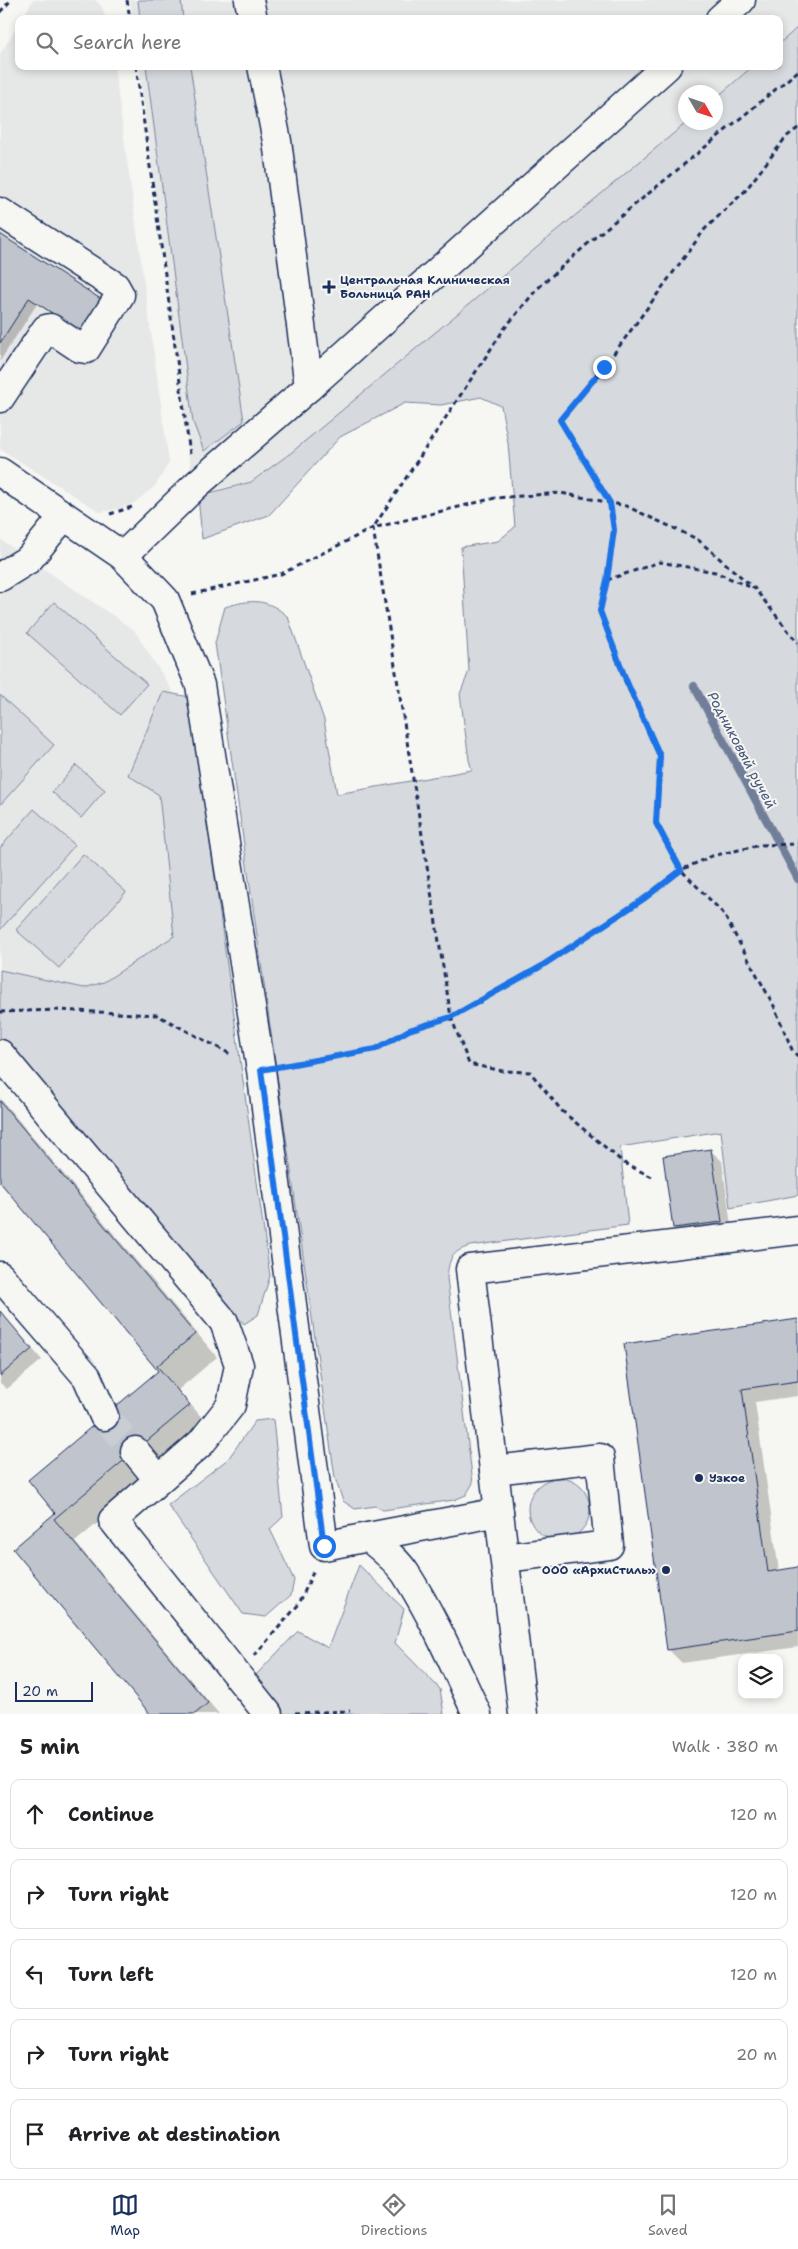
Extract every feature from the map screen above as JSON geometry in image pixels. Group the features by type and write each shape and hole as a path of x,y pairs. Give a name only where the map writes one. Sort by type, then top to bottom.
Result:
{"lane":[{"path":"249,0 252,15"},
{"path":"724,15 741,0"},
{"path":"263,70 277,141 309,388"},
{"path":"123,556 194,486 309,388 663,70"},
{"path":"0,212 115,286 120,295 86,349 80,348 50,328 46,328 0,398"},
{"path":"0,472 123,556 165,600 200,685 261,1070 324,1546 500,1512"},
{"path":"0,576 29,559 64,516"},
{"path":"0,1054 224,1322 239,1366 231,1405 201,1443 113,1520 268,1714"},
{"path":"523,1714 470,1270 798,1230"},
{"path":"0,1276 87,1377 104,1416"},
{"path":"134,1451 158,1479"},
{"path":"494,1470 600,1458 609,1545 505,1558"},
{"path":"368,1537 389,1555 405,1573 448,1650 477,1714"}],"path":[{"path":"0,12 11,0"},
{"path":"127,0 129,15"},
{"path":"137,70 190,456"},
{"path":"652,1177 624,1163 562,1111 530,1072 503,1070 469,1064 451,1017 372,528 504,330 537,289 593,239 798,70"},
{"path":"798,128 786,138 745,191 705,229 647,305 604,367 560,420 610,503 614,530 607,580 600,611 626,680 660,756 656,823 681,870 723,914 774,1006 793,1052 798,1056"},
{"path":"165,600 281,574 372,528 496,498 562,494 626,506 697,539 755,589 798,643"},
{"path":"103,516 144,503"},
{"path":"607,580 660,562 715,572 755,589"},
{"path":"0,1012 56,1010 157,1015 261,1070 376,1049 409,1030 451,1017 540,967 645,898 681,870 712,856 761,845 798,844"},
{"path":"238,1676 299,1604 324,1546"},
{"path":"286,1714 350,1711"}],"shaded area":[{"path":"33,0 95,0 102,7 105,15 24,15"},
{"path":"130,0 798,0 798,27 783,40 783,15 132,15"},
{"path":"138,0 181,0 183,15 140,15"},
{"path":"798,27 798,1195 730,1208 721,1131 620,1147 628,1225 470,1246 459,1251 450,1261 447,1278 473,1483 466,1495 454,1500 383,1510 375,1506 355,1509 343,1501 335,1478 215,643 225,607 251,602 266,603 288,617 324,720 337,794 472,770 460,694 469,671 461,547 498,541 515,527 508,443 501,406 481,397 441,405 405,403 340,437 269,515 202,539 198,496 251,482 292,452 678,130 723,130 723,92 748,70 783,70 783,40"},
{"path":"15,30 15,70 115,70 169,463 155,486 134,503 118,509 100,512 0,449 0,54"},
{"name":"Центральная Клиническая Больница РАН","path":"140,70 748,70 723,92 723,85 678,85 678,130 292,452 251,481 194,495"},
{"path":"147,70 191,70 244,421 204,451 193,422"},
{"path":"0,539 134,630 180,703 201,966 146,1003 0,987"},
{"path":"54,602 147,684 120,715 27,633"},
{"path":"163,692 190,697 270,1276 258,1315 244,1324 35,1082 0,1059 0,970 84,988 104,982 174,936 159,795 128,775"},
{"path":"0,695 54,745 0,805"},
{"path":"76,765 105,790 81,818 52,792"},
{"path":"34,809 75,845 0,930 0,848"},
{"path":"83,854 126,892 59,968 16,930"},
{"path":"273,1419 283,1517 270,1529 294,1580 291,1595 266,1617 243,1614 168,1505 228,1459 255,1421"},
{"path":"559,1478 576,1483 581,1487 585,1492 590,1509 585,1526 581,1531 576,1535 559,1540 542,1535 537,1531 533,1526 528,1509 533,1492 537,1487 542,1483"},
{"path":"359,1565 404,1609 395,1643 440,1689 444,1714 278,1714 254,1677 298,1631 328,1648"}],"building":[{"path":"0,234 110,305 89,337 29,298 0,343"},
{"path":"0,1101 195,1334 157,1366 190,1405 54,1519 208,1703 195,1714 150,1714 13,1549 55,1513 28,1480 158,1371 0,1182"},
{"path":"711,1149 722,1222 673,1228 663,1156"},
{"path":"0,1311 32,1349 0,1376"},
{"name":"Узкое","path":"798,1319 798,1381 742,1389 768,1572 798,1567 798,1631 667,1650 624,1344"}],"waterway":[{"name":"Родниковый ручей","path":"694,686 798,879"}],"tunnel":[{"path":"104,1416 135,1451"}],"place":[{"name":"Центральная Клиническая Больница РАН","path":"329,287"},
{"name":"Узкое","path":"699,1478"},
{"name":"ООО «АрхиСтиль»","path":"666,1570"}],"route":[{"path":"324,1546 261,1070 376,1049 409,1030 451,1017 540,967 645,898 681,870 656,823 660,756 626,680 600,611 607,580 614,530 610,503 560,420 604,367"}]}
